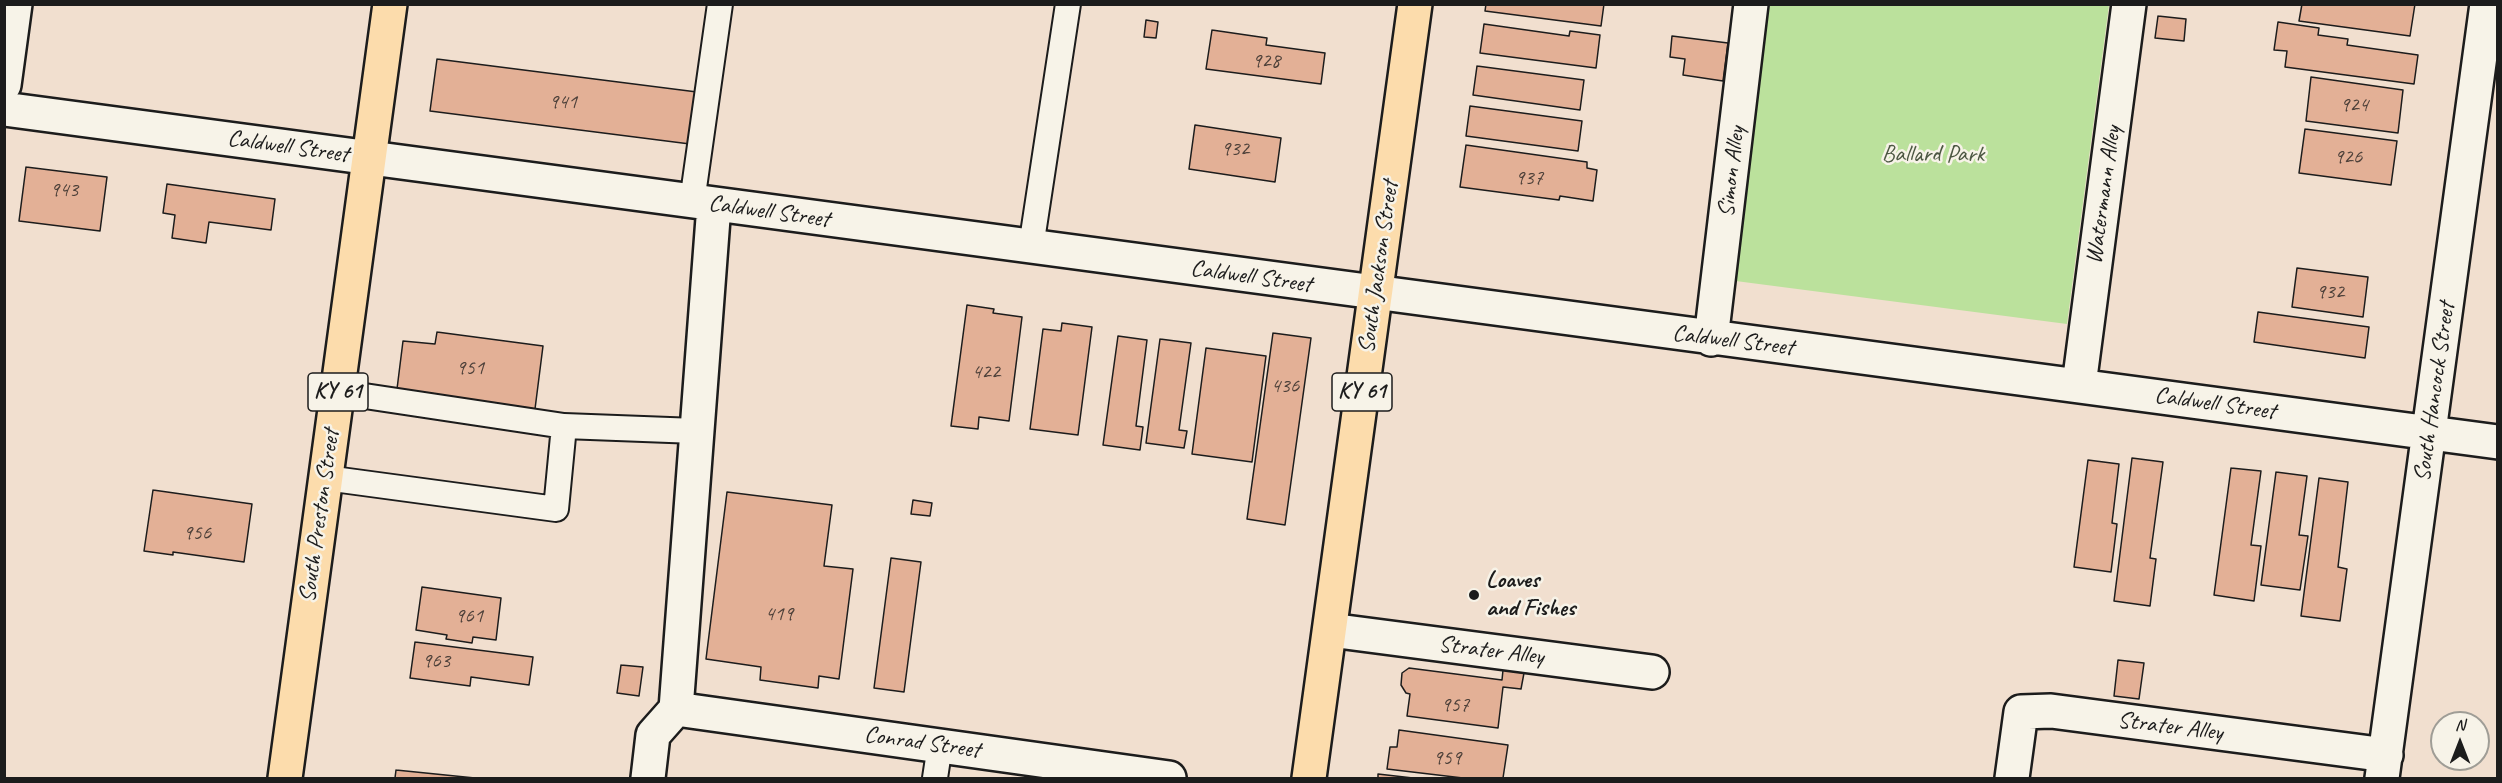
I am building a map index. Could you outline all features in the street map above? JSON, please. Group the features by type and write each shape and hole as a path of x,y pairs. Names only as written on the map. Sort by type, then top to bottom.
{"main road":[{"name":"South Preston Street","path":"285,778 390,4"},
{"name":"South Jackson Street","path":"1309,778 1414,4"}],"street":[{"path":"4,85 15,4"},
{"name":"Simon Alley","path":"1711,339 1751,4"},
{"name":"Watermann Alley","path":"2079,385 2130,4"},
{"name":"South Hancock Street","path":"2384,767 2487,4"},
{"name":"Caldwell Street","path":"4,109 1711,339 2079,385 2498,442"},
{"path":"648,778 653,735 676,709 696,431 703,203"},
{"name":"Strater Alley","path":"1330,630 1652,672"},
{"name":"Conrad Street","path":"676,709 1169,778"},
{"name":"Strater Alley","path":"2012,778 2021,712 2051,711 2384,767"}],"lane":[{"path":"703,203 720,4"},
{"path":"1032,247 1068,4"},
{"path":"338,392 564,426 696,431"},
{"path":"326,478 556,508 564,426"},
{"path":"935,778 940,745"}],"green space":[{"name":"Ballard Park","path":"1764,5 2109,5 2067,324 1728,280"}],"building":[{"path":"1486,4 1604,4 1601,26 1485,11"},
{"path":"2302,4 2415,4 2410,36 2299,21"},
{"path":"2158,16 2186,19 2184,41 2155,38"},
{"path":"1146,20 1158,22 1156,38 1144,37"},
{"path":"2278,22 2319,28 2318,35 2348,39 2347,45 2418,55 2414,84 2285,67 2287,51 2274,50"},
{"path":"1484,24 1569,36 1570,31 1600,35 1596,68 1480,53"},
{"path":"1212,30 1267,38 1266,45 1325,53 1321,84 1206,69"},
{"path":"1672,36 1728,43 1723,81 1683,75 1685,59 1670,57"},
{"path":"437,59 697,92 690,144 430,111"},
{"path":"1477,66 1584,80 1580,110 1473,95"},
{"path":"2311,77 2403,90 2398,133 2306,121"},
{"path":"1470,106 1582,121 1578,151 1466,136"},
{"path":"1195,125 1281,138 1275,182 1189,169"},
{"path":"2305,129 2397,141 2391,185 2299,173"},
{"path":"1466,145 1587,162 1587,168 1597,170 1593,201 1560,196 1559,200 1460,187"},
{"path":"26,167 107,177 100,231 19,221"},
{"path":"167,184 275,199 271,230 209,222 206,243 172,238 175,215 163,213"},
{"path":"2297,268 2368,277 2363,317 2292,307"},
{"path":"967,305 994,309 993,313 1022,317 1009,421 979,417 978,429 951,426"},
{"path":"2258,312 2369,327 2365,358 2254,342"},
{"path":"1062,323 1092,327 1078,435 1030,429 1043,329 1061,331"},
{"path":"437,332 543,346 535,409 397,389 403,341 435,344"},
{"path":"1273,333 1311,338 1285,525 1247,519"},
{"path":"1118,336 1147,340 1136,426 1143,427 1140,450 1103,445"},
{"path":"1160,339 1191,343 1179,430 1187,431 1184,448 1146,443"},
{"path":"1206,348 1266,356 1252,462 1192,454"},
{"path":"2132,458 2163,462 2150,558 2156,559 2150,606 2114,601"},
{"path":"2088,460 2119,464 2112,523 2117,524 2111,572 2074,567"},
{"path":"2231,468 2261,471 2251,545 2261,546 2254,601 2214,595"},
{"path":"2276,472 2307,476 2299,535 2308,536 2300,590 2261,585"},
{"path":"2319,478 2348,482 2338,567 2347,569 2340,621 2301,616"},
{"path":"153,490 252,504 244,562 173,552 173,555 144,551"},
{"path":"727,492 832,505 824,566 853,569 839,679 819,676 818,688 760,680 761,667 706,659"},
{"path":"913,500 932,503 930,516 911,514"},
{"path":"891,558 921,562 904,692 874,688"},
{"path":"422,587 501,598 496,640 473,637 472,643 446,639 447,635 416,630"},
{"path":"415,642 533,657 529,685 471,677 470,686 410,678"},
{"path":"2118,660 2144,663 2139,699 2114,696"},
{"path":"621,665 643,667 639,696 617,693"},
{"path":"1409,668 1502,680 1503,670 1524,673 1521,689 1503,687 1498,728 1407,716 1410,694 1406,693 1401,685 1402,673"},
{"path":"1399,730 1508,745 1503,778 1463,778 1387,769 1390,747 1397,747"},
{"path":"396,770 475,778 395,778"},
{"path":"1378,774 1413,778 1378,778"}],"place":[{"name":"Loaves and Fishes","path":"1474,595"}]}
